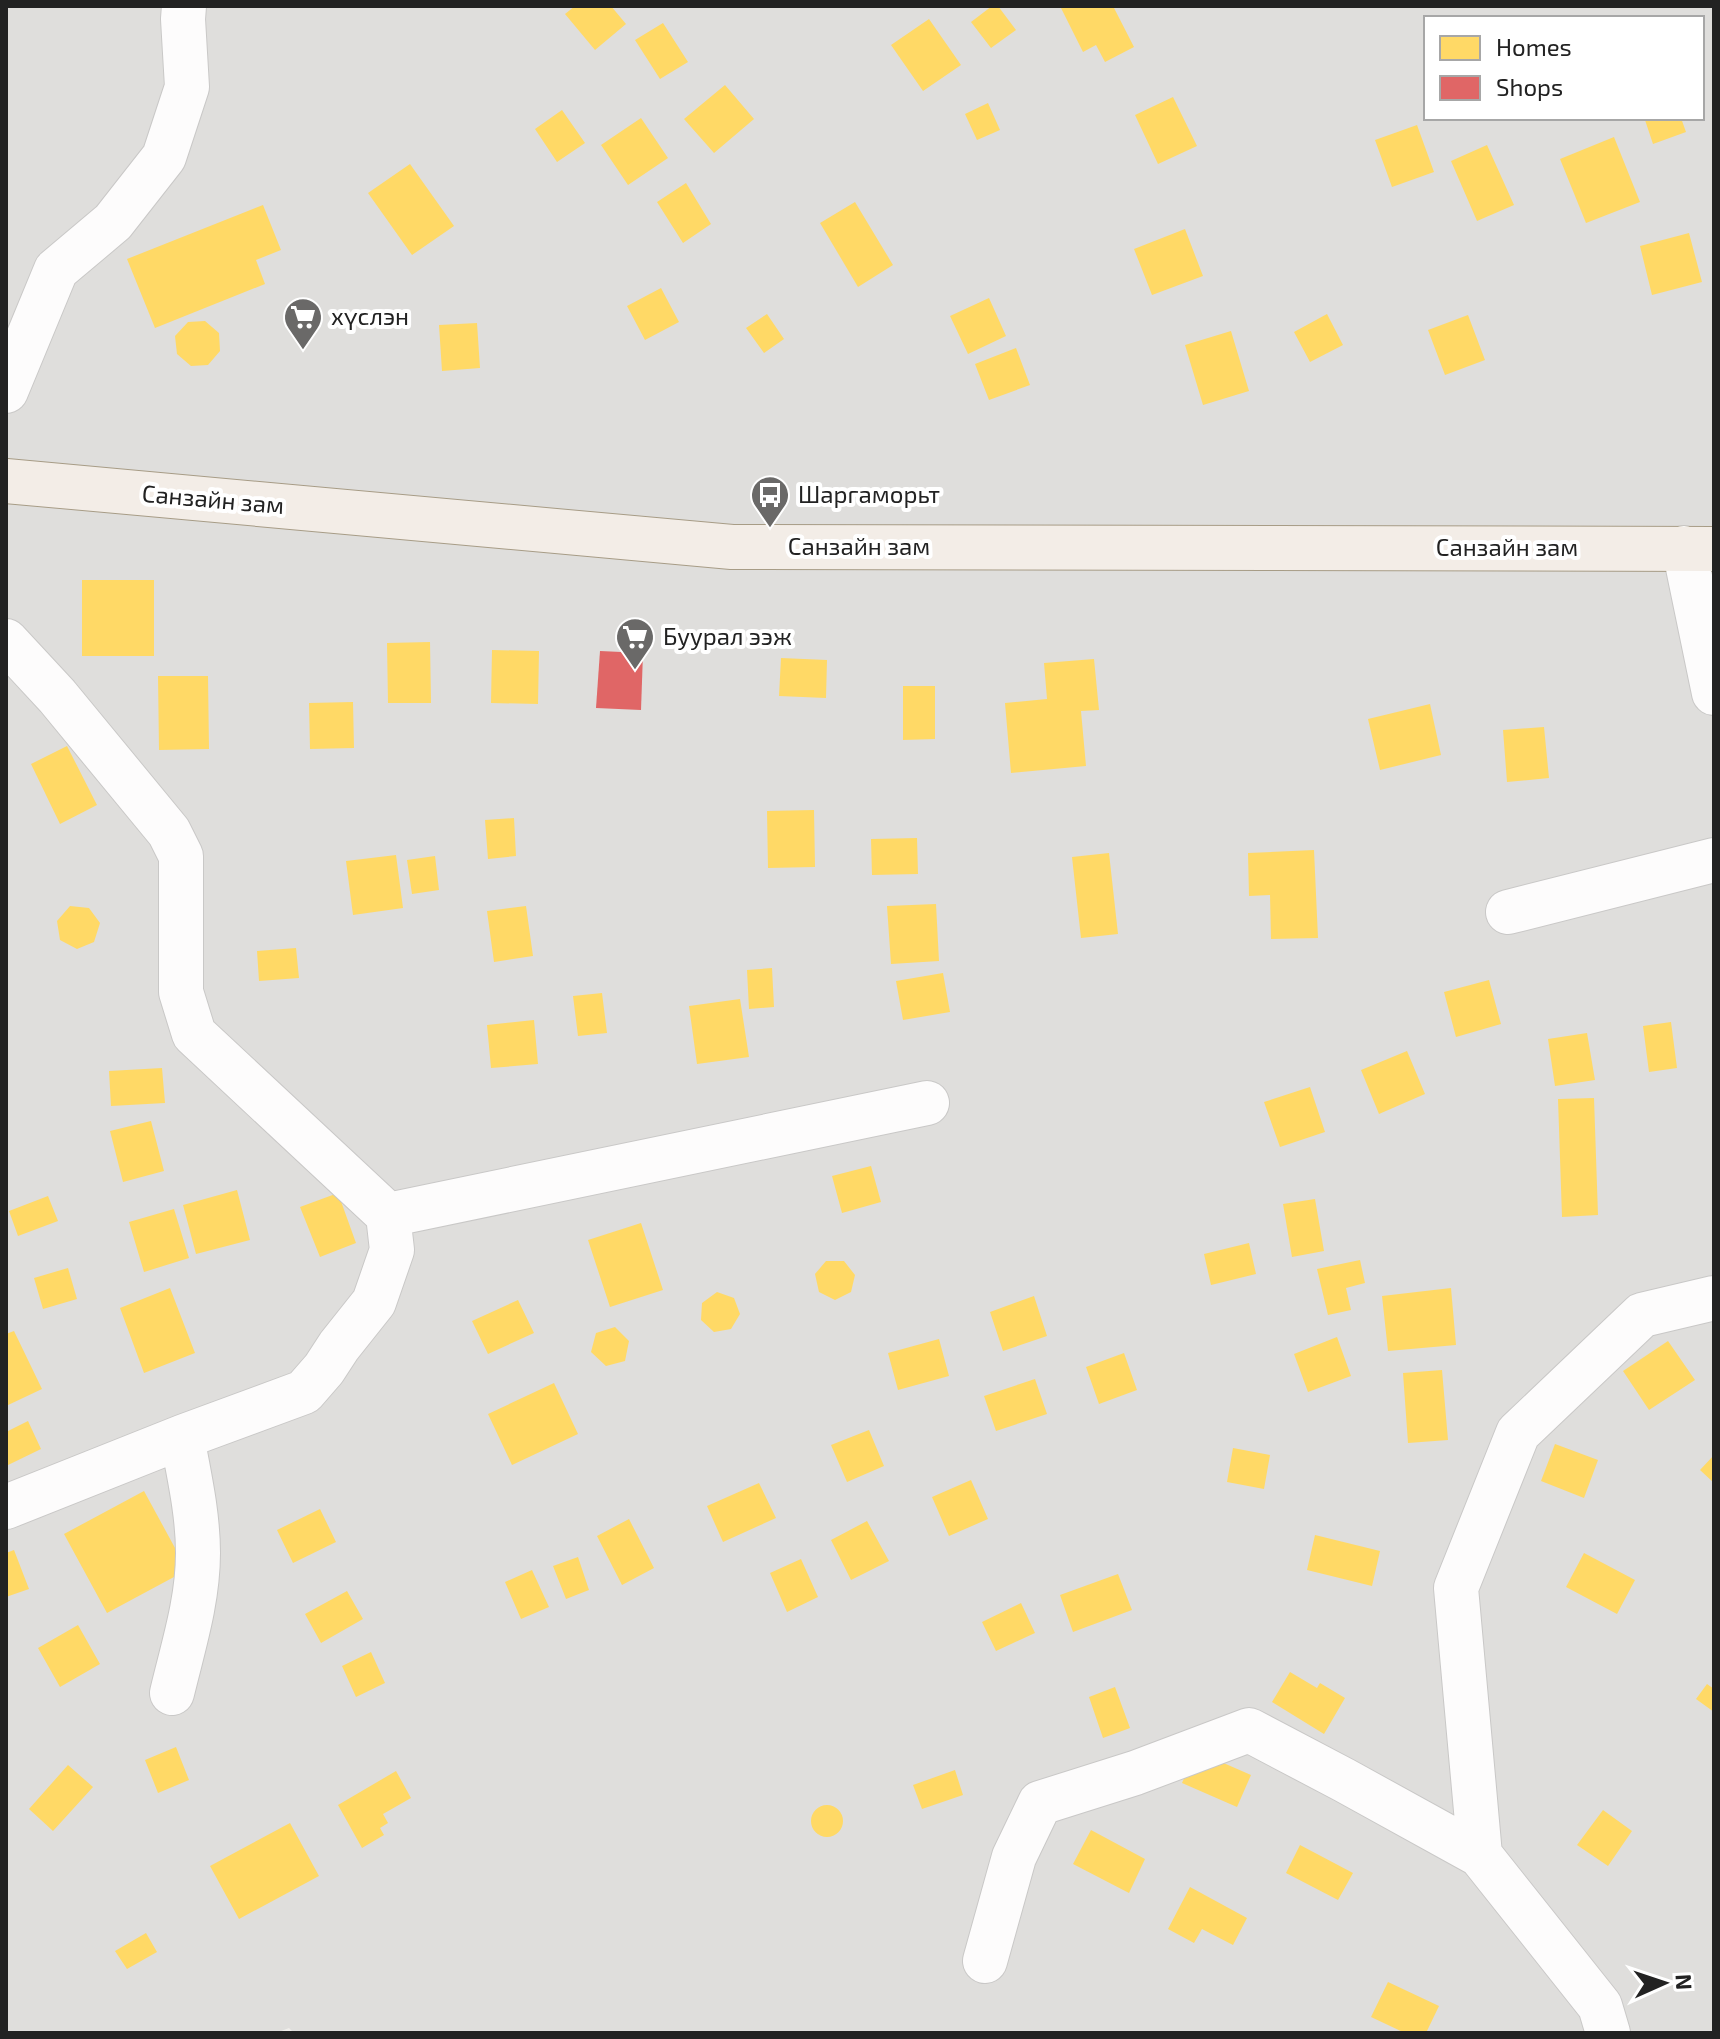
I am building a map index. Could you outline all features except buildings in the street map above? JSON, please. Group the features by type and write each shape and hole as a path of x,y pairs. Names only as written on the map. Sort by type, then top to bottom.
{"main road":[{"name":"Санзайн зам","path":"6,481 732,547 1699,549"}],"street":[{"path":"6,391 56,270 113,222 164,157 187,87 181,10"},
{"path":"1699,549 1714,693"},
{"path":"6,641 57,696 159,819 181,856 181,992 194,1034 388,1215 392,1250 374,1302 304,1392 6,1507"},
{"path":"1508,912 1714,860"},
{"path":"388,1215 927,1103"},
{"path":"1480,1855 1456,1588 1518,1433 1642,1315 1714,1298"},
{"path":"172,1693 194,1604 198,1554 194,1507 182,1437"},
{"path":"985,1961 1014,1857 1040,1803 1135,1773 1249,1730 1480,1855 1613,2024"}],"shaded area":[{"path":"6,6 1714,6 1714,2033 294,2033 289,2028 276,2033 6,2033"}],"place":[{"name":"хүслэн","path":"303,351"},
{"name":"Шаргаморьт","path":"770,529"},
{"name":"Буурал ээж","path":"635,671"}]}
